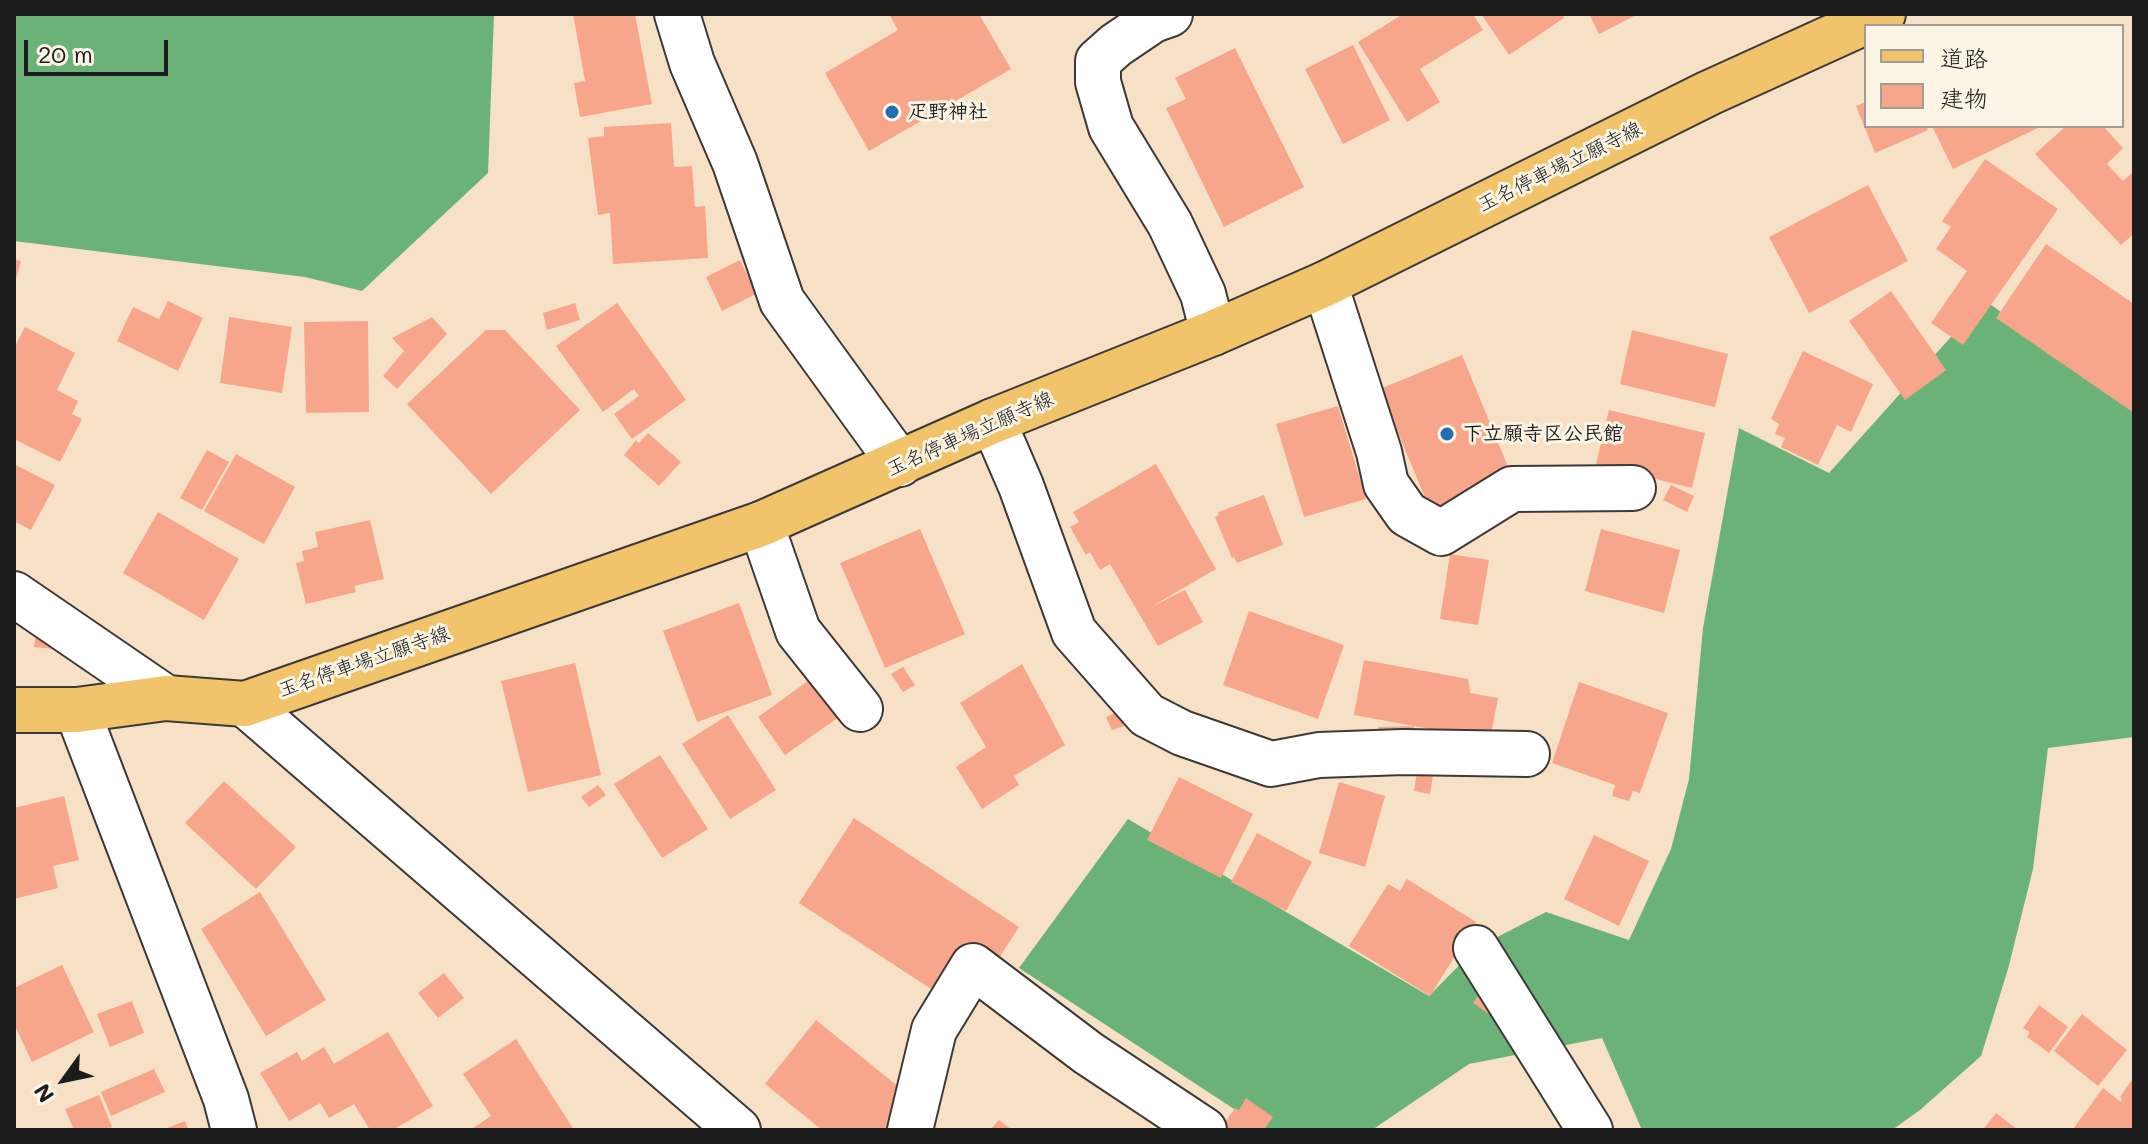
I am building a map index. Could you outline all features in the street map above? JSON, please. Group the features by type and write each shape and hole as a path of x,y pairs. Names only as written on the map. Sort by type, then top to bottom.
{"main road":[{"name":"玉名停車場立願寺線","path":"14,710 77,710 166,698 245,704 761,524 993,421 1213,333 1325,284 1709,93 1883,14"}],"street":[{"path":"677,14 692,63 735,163 782,301 900,464"},
{"path":"1170,14 1140,28 1098,61 1098,82 1111,127 1170,224 1203,294 1213,333"},
{"path":"1325,284 1379,452 1386,484 1407,514 1441,533 1512,489 1633,488"},
{"path":"993,421 1021,486 1074,632 1147,715 1182,733 1271,764 1319,755 1403,752 1527,754"},
{"path":"761,524 798,631 860,709"},
{"path":"14,594 166,698"},
{"path":"245,704 738,1130"},
{"path":"77,710 220,1084 234,1130"},
{"path":"1476,948 1590,1130"},
{"path":"910,1130 934,1030 973,966 1088,1053 1204,1130"}],"green space":[{"path":"14,14 494,14 488,173 362,291 305,277 14,241"},
{"path":"1984,300 2122,397 2134,382 2134,737 2048,748 2033,869 2008,969 1981,1056 1920,1110 1892,1130 1642,1130 1602,1038 1469,1064 1372,1130 1266,1130 1019,968 1128,819 1429,996 1476,948 1546,912 1629,940 1671,849 1689,779 1703,628 1739,428 1829,473"}],"building":[{"path":"573,14 635,14 652,104 580,117 574,83 585,81"},
{"name":"疋野神社","path":"889,14 979,14 1011,69 869,151 825,73 898,30"},
{"path":"1403,14 1473,14 1483,30 1420,69 1440,102 1407,122 1358,42"},
{"path":"1481,14 1562,14 1564,18 1509,55"},
{"path":"1589,14 1638,14 1599,34"},
{"path":"1353,45 1390,120 1343,144 1305,69"},
{"path":"1235,48 1304,187 1224,227 1166,108 1186,99 1175,78"},
{"path":"1864,103 1864,126 1856,106"},
{"path":"671,123 674,167 692,166 695,207 705,206 708,258 613,264 610,213 598,215 588,138 604,136 604,127"},
{"path":"1865,128 1928,130 1875,153"},
{"path":"1933,128 2038,128 1953,169"},
{"path":"2064,128 2105,128 2123,148 2107,164 2123,181 2134,171 2134,234 2121,245 2035,154"},
{"path":"1985,159 2058,209 1963,345 1931,323 1967,271 1936,249 1951,227 1942,221"},
{"path":"1868,185 1908,261 1809,313 1769,237"},
{"path":"2046,244 2134,304 2134,413 1996,318"},
{"path":"14,259 21,261 15,282 14,282"},
{"path":"740,260 756,294 722,311 706,277"},
{"path":"1891,291 1946,370 1905,400 1849,321"},
{"path":"168,301 203,318 178,371 117,341 133,307 159,319"},
{"path":"575,303 580,320 547,330 543,313"},
{"path":"617,303 686,400 632,439 614,414 639,396 634,389 603,412 556,346"},
{"path":"229,317 292,327 282,393 220,383"},
{"path":"432,317 447,334 397,389 383,376 404,351 392,338"},
{"path":"368,321 369,412 306,413 304,322"},
{"path":"25,327 75,353 57,390 78,401 72,414 82,419 60,462 14,439 14,348"},
{"path":"486,330 505,330 580,410 491,494 407,404"},
{"path":"1632,330 1728,354 1715,407 1620,384"},
{"path":"1803,351 1873,384 1851,432 1837,425 1818,465 1781,447 1785,438 1775,434 1779,424 1771,419"},
{"name":"下立願寺区公民館","path":"1462,355 1513,479 1431,512 1380,389"},
{"path":"1338,406 1366,499 1304,517 1276,424"},
{"path":"1609,410 1705,433 1692,488 1596,464"},
{"path":"648,433 681,462 659,486 624,455 636,440 639,443"},
{"path":"207,450 229,462 202,510 180,498"},
{"path":"236,454 295,487 264,544 204,511"},
{"path":"14,464 55,485 31,530 14,521"},
{"path":"1156,464 1216,569 1151,607 1185,590 1203,622 1158,646 1110,564 1100,570 1090,552 1086,555 1070,527 1079,522 1073,512"},
{"path":"1671,485 1694,496 1687,512 1663,500"},
{"path":"1264,495 1283,545 1237,563 1215,517 1219,515 1218,512"},
{"path":"158,512 239,559 204,620 123,573"},
{"path":"370,520 384,579 354,586 356,592 306,604 296,563 304,561 302,551 318,547 315,532"},
{"path":"920,529 965,634 885,668 840,563"},
{"path":"1601,529 1680,550 1664,613 1585,591"},
{"path":"1450,554 1489,560 1478,625 1440,619"},
{"path":"739,603 772,695 697,722 663,631"},
{"path":"1249,611 1344,645 1318,719 1223,685"},
{"path":"37,629 66,650 34,647"},
{"path":"1364,660 1468,679 1470,693 1498,698 1490,740 1354,715"},
{"path":"575,663 601,775 528,792 501,681"},
{"path":"1022,664 1065,745 1014,776 1019,785 982,809 956,767 986,747 960,703"},
{"path":"903,667 915,685 903,692 891,674"},
{"path":"819,673 846,712 785,755 758,717"},
{"path":"1579,682 1668,713 1640,793 1633,791 1629,801 1612,796 1615,785 1552,763"},
{"path":"1117,712 1124,726 1112,730 1106,717"},
{"path":"728,715 776,790 730,819 682,744"},
{"path":"1414,726 1414,740 1378,740 1378,727"},
{"path":"660,755 708,829 662,858 614,784"},
{"path":"1417,772 1433,775 1430,794 1414,791"},
{"path":"1179,777 1253,814 1221,878 1147,840"},
{"path":"224,781 296,847 256,889 185,823"},
{"path":"1339,782 1385,796 1365,867 1319,853"},
{"path":"598,785 606,795 589,807 581,797"},
{"path":"64,796 79,860 53,866 58,888 14,899 14,808"},
{"path":"854,818 1019,927 965,1011 799,903"},
{"path":"1257,833 1312,862 1286,911 1231,882"},
{"path":"1594,835 1649,861 1619,926 1564,899"},
{"path":"1407,879 1476,922 1430,996 1349,946 1388,884 1400,891"},
{"path":"260,892 326,1000 266,1036 201,929"},
{"path":"62,965 94,1032 32,1062 14,1024 14,988"},
{"path":"444,973 464,998 438,1018 418,993"},
{"path":"1483,989 1503,1002 1493,1017 1473,1003"},
{"path":"132,1001 144,1033 110,1047 97,1014"},
{"path":"2039,1005 2068,1027 2049,1053 2027,1037 2030,1032 2023,1028"},
{"path":"2082,1014 2127,1050 2098,1086 2054,1051"},
{"path":"816,1020 931,1113 917,1130 822,1130 765,1084"},
{"path":"388,1032 433,1106 393,1130 370,1130 354,1104 329,1118 320,1103 289,1121 260,1073 297,1052 302,1061 324,1047 334,1064"},
{"path":"516,1039 574,1130 470,1130 491,1116 463,1074"},
{"path":"154,1069 165,1092 111,1116 101,1092"},
{"path":"2134,1077 2134,1130 2073,1129 2103,1088 2121,1102 2120,1097"},
{"path":"99,1095 112,1127 105,1130 74,1130 65,1109"},
{"path":"1246,1098 1273,1117 1264,1130 1220,1130 1235,1108 1239,1110"},
{"path":"1996,1113 2018,1130 1983,1130"},
{"path":"999,1120 1012,1130 990,1130"},
{"path":"185,1121 189,1130 162,1130"}],"place":[{"name":"疋野神社","path":"892,112"},
{"name":"下立願寺区公民館","path":"1447,434"}]}
